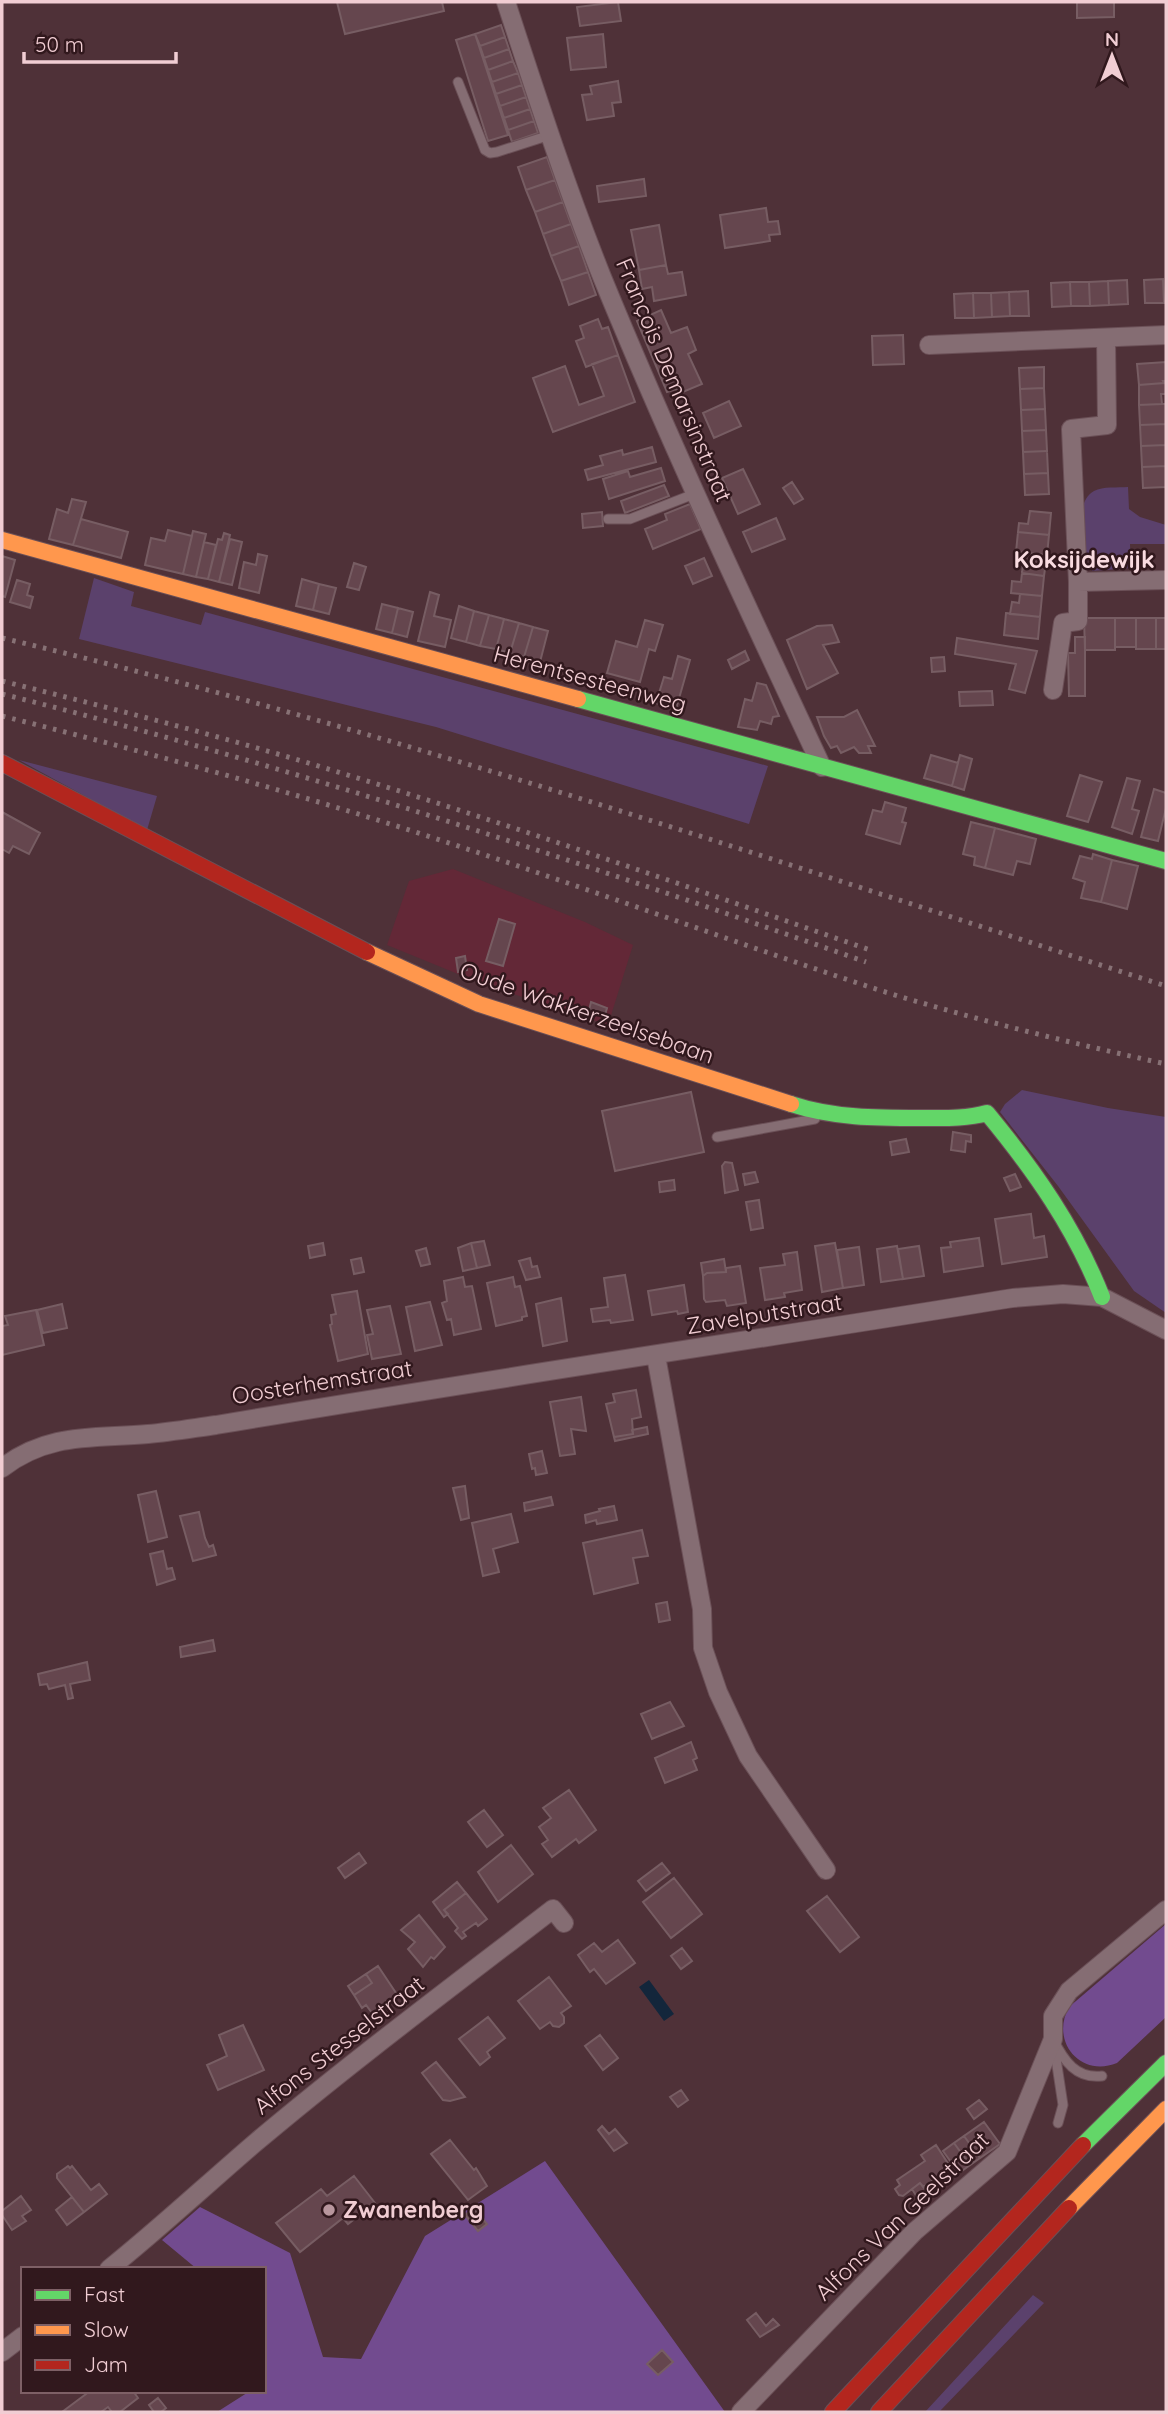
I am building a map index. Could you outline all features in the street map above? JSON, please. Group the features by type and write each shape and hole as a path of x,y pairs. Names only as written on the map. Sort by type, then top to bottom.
{"main road":[{"name":"Herentsesteenweg","path":"2,540 1166,861"},
{"name":"Oude Wakkerzeelsebaan","path":"2,763 407,972 479,1004 815,1112 850,1118 971,1118 987,1113 1047,1193 1091,1266 1102,1297"},
{"path":"832,2412 1066,2162 1166,2063"},
{"path":"879,2412 1166,2109"}],"street":[{"name":"François Demarsinstraat","path":"506,2 550,135 602,276 694,494 822,767"},
{"path":"929,345 1166,335"},
{"path":"1054,690 1063,623 1078,621 1071,429 1107,425 1106,338"},
{"path":"1078,582 1166,580"},
{"name":"Zavelputstraat","path":"656,1356 1013,1298 1063,1294 1102,1297 1166,1329"},
{"path":"656,1356 702,1609 703,1647 718,1692 748,1756 826,1870"},
{"name":"Oosterhemstraat","path":"2,1468 34,1450 92,1435 148,1434 199,1428 481,1381 656,1356"},
{"name":"Alfons Stesselstraat","path":"112,2267 265,2135 553,1909 564,1923"},
{"name":"Alfons Van Geelstraat","path":"741,2412 914,2232 1007,2152 1053,2039 1053,2015 1069,1991 1166,1910"},
{"path":"2,2352 21,2338"}],"lane":[{"path":"458,82 485,150 497,152 550,135"},
{"path":"608,519 630,519 694,494"},
{"path":"717,1137 836,1116"},
{"path":"1053,2039 1062,2056 1078,2072 1090,2078 1102,2076"},
{"path":"1053,2039 1063,2105 1058,2123"}],"shaded area":[{"name":"Koksijdewijk","path":"1128,487 1129,509 1140,517 1166,525 1166,544 1130,544 1131,568 1092,571 1092,556 1082,555 1081,520 1084,502 1098,489"},
{"path":"94,578 134,592 131,606 201,625 205,612 768,766 749,824 436,727 79,639"},
{"path":"19,760 157,796 147,830"},
{"path":"453,869 585,922 633,945 608,1025 480,983 387,945 409,881"},
{"path":"1022,1090 1166,1117 1166,1313 1134,1291 1000,1112 1005,1104"},
{"path":"1166,1924 1166,2017 1117,2063 1104,2066 1081,2061 1066,2044 1063,2032 1069,2007"},
{"path":"545,2161 725,2412 217,2412 247,2393 266,2393 266,2267 195,2267 162,2240 200,2207 290,2253 323,2357 361,2359 425,2236"},
{"path":"1033,2295 1044,2303 939,2412 925,2412"}],"water":[{"path":"649,1980 674,2014 664,2021 639,1987"}],"building":[{"path":"337,2 442,2 444,11 345,34"},
{"path":"618,2 621,21 580,26 577,7"},
{"path":"1077,2 1114,2 1114,17 1077,18"},
{"path":"501,25 505,37 480,46 475,34"},
{"path":"475,34 508,135 488,141 456,40"},
{"path":"603,34 606,67 571,70 567,38"},
{"path":"505,37 509,49 484,58 480,46"},
{"path":"509,49 513,61 488,70 484,58"},
{"path":"513,61 518,73 492,82 488,70"},
{"path":"518,73 522,85 496,94 492,82"},
{"path":"618,81 621,102 612,103 614,116 587,120 582,95 592,94 590,86"},
{"path":"522,85 526,97 500,106 496,94"},
{"path":"526,97 530,109 504,118 500,106"},
{"path":"530,109 534,121 508,130 504,118"},
{"path":"534,121 538,133 512,142 508,130"},
{"path":"547,157 555,180 526,190 518,167"},
{"path":"644,179 646,196 599,202 597,186"},
{"path":"555,180 563,202 535,212 526,190"},
{"path":"563,202 571,224 543,234 535,212"},
{"path":"766,208 768,222 778,221 780,234 769,235 770,241 725,248 720,215"},
{"path":"571,224 579,246 551,256 543,234"},
{"path":"659,225 666,265 639,270 631,230"},
{"path":"579,246 588,272 561,281 551,256"},
{"path":"666,265 668,274 682,272 686,295 654,301 652,287 642,289 639,270"},
{"path":"588,272 596,295 569,305 561,281"},
{"path":"1163,279 1164,303 1145,303 1144,280"},
{"path":"1127,280 1128,304 1109,305 1108,281"},
{"path":"1108,281 1109,305 1090,306 1089,282"},
{"path":"1070,282 1071,306 1052,307 1051,283"},
{"path":"1070,282 1089,282 1090,306 1071,306"},
{"path":"1028,291 1029,316 1010,316 1009,292"},
{"path":"1009,292 1010,316 992,317 991,293"},
{"path":"973,293 991,293 992,317 974,318"},
{"path":"973,293 974,318 955,318 954,294"},
{"path":"661,310 671,333 687,327 696,350 688,354 702,384 678,394 676,389 667,392 637,321"},
{"path":"598,319 602,329 608,327 618,355 586,367 576,341 584,338 580,326"},
{"path":"903,335 904,364 873,365 872,336"},
{"path":"618,355 635,402 553,432 533,378 565,366 579,405 604,396 592,364"},
{"path":"1166,362 1164,383 1139,385 1137,364"},
{"path":"1044,367 1044,388 1020,389 1019,368"},
{"path":"1166,383 1166,394 1161,394 1162,404 1139,405 1139,385"},
{"path":"1044,388 1045,409 1021,410 1020,389"},
{"path":"729,401 741,426 714,438 703,413"},
{"path":"1166,404 1166,424 1140,425 1139,405"},
{"path":"1045,409 1046,430 1022,431 1021,410"},
{"path":"1166,424 1166,445 1141,446 1140,425"},
{"path":"1046,430 1047,451 1023,452 1022,431"},
{"path":"1166,445 1166,466 1142,467 1141,446"},
{"path":"652,447 656,462 588,480 585,470 603,465 600,456 622,450 623,455"},
{"path":"1047,451 1048,473 1024,474 1023,452"},
{"path":"1166,466 1166,487 1143,488 1142,467"},
{"path":"661,468 665,481 609,499 603,479 628,471 630,477"},
{"path":"743,469 760,504 738,514 722,478"},
{"path":"1048,473 1049,494 1025,495 1024,474"},
{"path":"792,482 803,499 794,504 783,488"},
{"path":"664,485 669,496 625,513 621,501"},
{"path":"72,499 86,502 73,545 49,539 57,509 68,513"},
{"path":"690,504 701,529 653,549 645,529 667,520 665,514"},
{"path":"1030,511 1051,513 1049,535 1018,532 1019,523 1028,524"},
{"path":"602,512 603,526 583,528 582,514"},
{"path":"776,518 785,539 752,552 743,532"},
{"path":"81,519 128,532 121,558 73,545"},
{"path":"168,530 192,536 183,574 145,565 151,538 165,541"},
{"path":"193,531 206,534 196,577 183,574"},
{"path":"1018,532 1049,535 1047,555 1016,552"},
{"path":"224,533 230,535 219,582 208,579 218,539 222,540"},
{"path":"230,539 242,542 232,585 219,582"},
{"path":"204,542 216,545 208,579 196,577"},
{"path":"1016,552 1047,555 1044,576 1022,573 1023,564 1014,564"},
{"path":"258,554 267,556 259,593 239,588 244,562 256,565"},
{"path":"2,556 15,560 5,597 2,596"},
{"path":"704,558 712,576 693,584 685,566"},
{"path":"354,563 366,567 359,590 347,587"},
{"path":"1022,573 1044,576 1042,596 1011,593 1012,581 1021,582"},
{"path":"302,579 319,584 313,610 296,606"},
{"path":"17,580 30,584 27,595 33,597 30,608 10,602"},
{"path":"319,584 336,588 329,614 313,610"},
{"path":"430,592 439,595 434,616 451,620 445,647 418,641"},
{"path":"1020,594 1042,596 1040,617 1010,614 1012,602 1019,603"},
{"path":"382,604 398,608 392,633 376,629"},
{"path":"459,606 474,611 466,642 451,638"},
{"path":"398,608 413,612 407,637 392,633"},
{"path":"474,611 489,615 480,646 466,642"},
{"path":"1006,613 1040,617 1038,639 1004,635"},
{"path":"489,615 504,619 496,649 480,646"},
{"path":"1084,618 1115,618 1115,650 1085,650"},
{"path":"1115,618 1136,618 1136,647 1115,647"},
{"path":"1136,618 1156,618 1156,649 1136,649"},
{"path":"1156,618 1166,618 1166,649 1156,649"},
{"path":"504,619 519,623 510,653 496,649"},
{"path":"645,620 663,625 655,651 649,649 640,682 607,673 616,641 637,647"},
{"path":"519,623 533,627 524,657 510,653"},
{"path":"832,625 839,642 823,645 838,673 807,689 787,640 817,626"},
{"path":"533,627 548,631 540,662 524,657"},
{"path":"1075,637 1085,637 1085,696 1069,696 1068,653 1075,653"},
{"path":"957,638 1037,651 1025,693 1009,689 1016,664 955,654"},
{"path":"745,651 749,660 732,669 728,660"},
{"path":"678,656 690,660 676,709 656,703 664,677 672,679"},
{"path":"944,657 945,671 932,672 931,658"},
{"path":"757,683 766,685 779,716 773,717 771,724 760,721 757,730 738,727 745,699 752,701"},
{"path":"992,691 993,705 960,706 959,692"},
{"path":"857,710 875,746 868,746 871,753 859,753 854,747 841,753 837,746 831,748 817,717 844,717"},
{"path":"931,755 958,763 952,786 924,778"},
{"path":"960,755 972,759 964,790 952,786"},
{"path":"1080,775 1102,782 1088,822 1067,816"},
{"path":"1127,778 1140,781 1132,809 1139,811 1132,834 1112,827"},
{"path":"1154,789 1166,793 1166,808 1158,841 1141,837"},
{"path":"885,802 906,808 902,822 906,823 900,844 866,834 873,810 882,812"},
{"path":"2,812 40,833 29,854 13,846 9,853 2,849"},
{"path":"971,822 995,828 985,868 974,865 975,857 963,854"},
{"path":"995,828 1036,839 1030,864 1017,861 1013,875 985,868"},
{"path":"1093,854 1112,860 1101,902 1081,898 1085,882 1073,878 1080,856 1092,859"},
{"path":"1112,860 1138,866 1127,909 1101,902"},
{"path":"499,919 515,924 503,966 486,961"},
{"path":"465,956 467,970 458,972 456,958"},
{"path":"591,1002 607,1008 605,1015 589,1010"},
{"path":"691,1092 704,1152 615,1171 602,1111"},
{"path":"953,1132 971,1135 971,1142 966,1141 965,1152 951,1150"},
{"path":"906,1139 909,1152 892,1155 890,1142"},
{"path":"725,1162 732,1163 738,1190 725,1193 722,1166"},
{"path":"755,1172 758,1182 745,1185 743,1174"},
{"path":"1015,1174 1021,1187 1010,1191 1004,1178"},
{"path":"674,1180 675,1190 660,1192 659,1182"},
{"path":"759,1200 763,1228 751,1230 746,1202"},
{"path":"1031,1214 1034,1238 1044,1236 1047,1257 1002,1264 995,1219"},
{"path":"979,1238 983,1266 944,1272 941,1248 951,1247 950,1242"},
{"path":"484,1241 490,1265 477,1268 471,1243"},
{"path":"323,1243 325,1255 310,1258 308,1246"},
{"path":"471,1243 477,1268 463,1271 458,1248"},
{"path":"835,1243 843,1288 822,1292 815,1246"},
{"path":"897,1246 903,1279 881,1282 877,1249"},
{"path":"919,1246 924,1276 903,1279 898,1249"},
{"path":"859,1247 864,1285 843,1288 837,1250"},
{"path":"426,1248 430,1264 421,1266 416,1251"},
{"path":"797,1252 802,1290 784,1293 785,1297 765,1300 760,1268 785,1265 783,1254"},
{"path":"361,1258 364,1272 354,1274 351,1260"},
{"path":"530,1258 532,1267 537,1266 540,1277 526,1280 519,1261"},
{"path":"724,1259 726,1272 707,1273 703,1276 701,1263"},
{"path":"740,1266 746,1303 727,1306 725,1300 706,1302 703,1276 707,1273 726,1272 726,1268"},
{"path":"625,1275 633,1320 593,1322 591,1309 608,1307 604,1278"},
{"path":"463,1277 465,1287 472,1286 481,1329 454,1335 451,1319 447,1320 442,1303 447,1301 444,1281"},
{"path":"513,1277 515,1287 520,1286 527,1316 522,1317 522,1320 496,1326 487,1283"},
{"path":"684,1285 688,1312 652,1315 648,1291"},
{"path":"357,1291 368,1354 338,1361 330,1325 331,1315 336,1314 332,1295"},
{"path":"561,1298 567,1341 543,1346 536,1304"},
{"path":"430,1302 442,1345 415,1351 406,1307"},
{"path":"62,1304 67,1328 43,1333 37,1310"},
{"path":"390,1306 401,1354 372,1359 367,1335 373,1334 367,1310"},
{"path":"36,1310 44,1345 2,1355 2,1326 8,1325 5,1316"},
{"path":"636,1390 641,1417 632,1419 633,1434 614,1437 606,1404 615,1402 613,1394"},
{"path":"581,1397 586,1431 571,1429 575,1454 560,1456 550,1402"},
{"path":"647,1427 648,1434 615,1441 614,1437 633,1434 632,1430"},
{"path":"542,1451 547,1473 536,1475 529,1454"},
{"path":"465,1486 469,1518 461,1520 453,1488"},
{"path":"156,1491 167,1537 148,1542 138,1495"},
{"path":"551,1497 553,1505 525,1511 524,1503"},
{"path":"614,1506 617,1520 586,1523 585,1515"},
{"path":"199,1512 205,1538 209,1547 213,1545 216,1555 193,1561 180,1516"},
{"path":"511,1514 518,1542 493,1549 499,1572 483,1576 472,1523"},
{"path":"642,1530 648,1556 633,1558 638,1583 594,1594 583,1543"},
{"path":"163,1551 167,1569 172,1568 175,1579 157,1585 150,1554"},
{"path":"667,1602 670,1620 659,1622 656,1604"},
{"path":"213,1640 215,1651 181,1657 180,1647"},
{"path":"87,1662 90,1680 70,1684 73,1698 68,1699 65,1685 49,1689 47,1684 40,1685 38,1674"},
{"path":"670,1702 684,1726 652,1739 641,1714"},
{"path":"691,1742 697,1758 693,1760 697,1770 665,1783 655,1758"},
{"path":"569,1790 596,1830 579,1843 576,1839 552,1857 542,1844 548,1840 539,1827 551,1818 543,1808"},
{"path":"484,1810 503,1835 487,1847 468,1822"},
{"path":"511,1845 533,1874 498,1902 478,1872"},
{"path":"359,1853 366,1863 345,1878 338,1868"},
{"path":"662,1863 670,1873 646,1891 638,1881"},
{"path":"674,1878 702,1914 671,1938 643,1902"},
{"path":"457,1882 466,1893 444,1910 448,1914 444,1917 433,1902"},
{"path":"466,1893 487,1919 463,1932 466,1936 462,1939 455,1931 458,1928 444,1910"},
{"path":"827,1896 859,1937 840,1952 807,1911"},
{"path":"419,1915 445,1947 423,1967 408,1949 415,1942 401,1930"},
{"path":"618,1940 635,1963 606,1984 594,1969 590,1972 578,1955 594,1943 602,1952"},
{"path":"682,1948 692,1961 681,1969 671,1956"},
{"path":"378,1966 398,1996 372,2013 366,2005 362,2008 354,1995 372,1983 366,1974"},
{"path":"366,1974 372,1983 354,1995 348,1986"},
{"path":"549,1977 571,2006 561,2013 564,2023 559,2027 550,2022 540,2029 518,2001"},
{"path":"488,2017 505,2038 487,2052 490,2057 480,2065 459,2039"},
{"path":"243,2025 264,2070 218,2090 207,2065 227,2056 219,2035"},
{"path":"600,2035 618,2058 603,2070 585,2046"},
{"path":"436,2062 465,2097 443,2100 422,2073"},
{"path":"681,2090 688,2100 678,2107 670,2097"},
{"path":"979,2100 987,2109 974,2119 967,2109"},
{"path":"984,2122 1000,2144 980,2158 964,2136"},
{"path":"602,2126 609,2134 615,2129 627,2143 614,2151 598,2130"},
{"path":"964,2136 980,2158 970,2165 954,2143"},
{"path":"450,2140 474,2170 476,2168 487,2186 468,2200 431,2154"},
{"path":"954,2143 970,2165 959,2173 943,2151"},
{"path":"936,2145 951,2168 923,2187 920,2183 903,2196 899,2195 895,2189 900,2185 897,2180 925,2161 921,2155"},
{"path":"72,2166 91,2190 99,2184 107,2194 84,2212 57,2178 57,2174"},
{"name":"Zwanenberg","path":"354,2176 375,2203 348,2224 343,2218 300,2252 276,2223 321,2189 327,2196"},
{"path":"920,2183 931,2196 920,2202 912,2189"},
{"path":"21,2196 31,2210 22,2216 26,2221 12,2230 2,2211"},
{"path":"72,2197 84,2212 67,2225 56,2210"},
{"path":"474,2208 487,2224 478,2231 465,2215"},
{"path":"756,2313 766,2326 773,2319 779,2325 760,2337 747,2320"},
{"path":"662,2350 673,2362 658,2375 647,2364"},
{"path":"134,2393 138,2398 120,2412 112,2412 108,2407 101,2412 62,2412 86,2394"},
{"path":"158,2398 166,2408 161,2412 154,2412 149,2405"}],"railway":[{"path":"2,638 296,714 442,757 732,846 1166,986"},
{"path":"2,681 217,737 361,779 580,850 870,950"},
{"path":"2,694 221,753 437,818 866,962"},
{"path":"2,716 223,774 388,823 917,1002 1166,1064"}],"traffic: fast":[{"path":"578,699 1166,861"},
{"path":"791,1104 839,1115 872,1117 954,1118 987,1113 1052,1200 1079,1247 1102,1297"},
{"path":"1083,2145 1166,2063"}],"traffic: slow":[{"path":"2,540 578,699"},
{"path":"367,952 479,1004 791,1104"},
{"path":"1069,2208 1166,2109"}],"traffic: jam":[{"path":"2,763 367,952"},
{"path":"833,2412 1083,2145"},
{"path":"879,2412 1069,2208"}],"place":[{"name":"Zwanenberg","path":"329,2210"}],"district":[{"name":"Koksijdewijk","path":"1084,560"}]}
